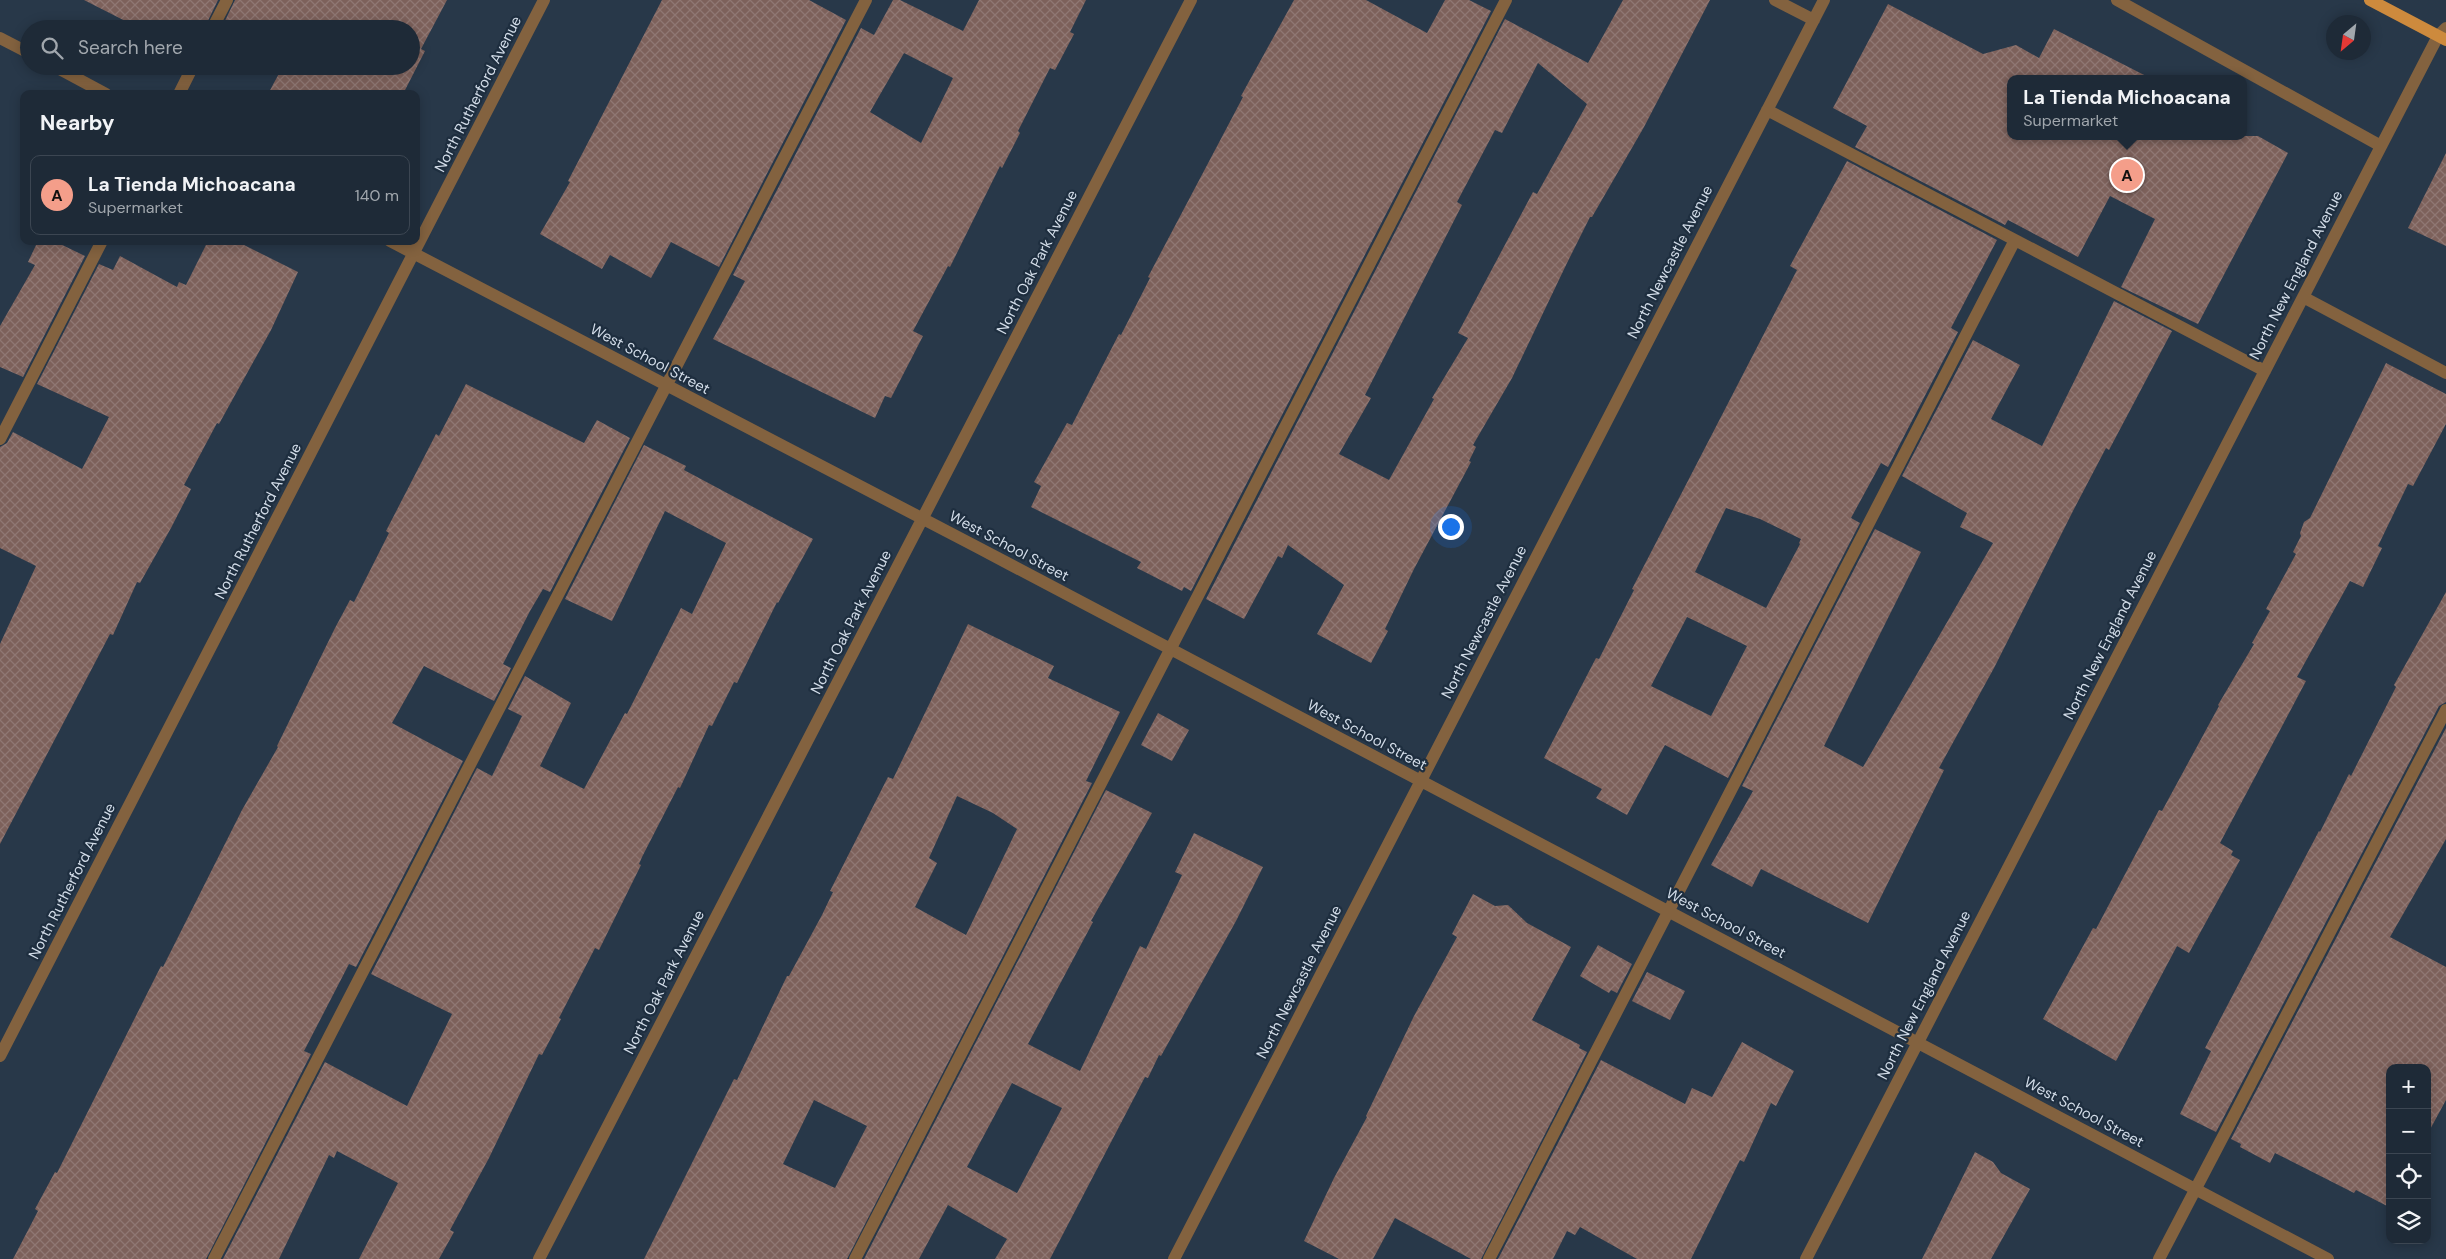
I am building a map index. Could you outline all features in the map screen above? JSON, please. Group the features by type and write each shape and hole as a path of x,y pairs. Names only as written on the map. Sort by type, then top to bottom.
{"main road":[{"path":"2370,0 2443,35"}],"street":[{"path":"217,20 227,0"},
{"name":"North Rutherford Avenue","path":"420,242 544,0"},
{"path":"214,1259 866,0"},
{"name":"North Oak Park Avenue","path":"539,1259 1191,0"},
{"path":"855,1259 1506,0"},
{"path":"1775,0 1814,20"},
{"name":"North Newcastle Avenue","path":"1174,1259 1824,0"},
{"path":"2117,0 2381,146"},
{"name":"North New England Avenue","path":"1806,1259 2381,146 2443,35"},
{"path":"0,38 20,48"},
{"path":"71,75 99,90"},
{"path":"180,90 188,75"},
{"path":"1767,110 2265,371"},
{"path":"1489,1259 2015,240"},
{"path":"0,439 100,245"},
{"name":"West School Street","path":"397,245 2328,1259"},
{"name":"North Rutherford Avenue","path":"0,1056 419,245"},
{"path":"2302,298 2446,373"},
{"path":"2159,1259 2446,710"}],"building":[{"path":"84,0 218,0 208,20 123,20"},
{"path":"235,0 447,0 421,49 425,51 420,61 420,20 225,20"},
{"path":"662,0 809,0 846,20 719,267 671,242 651,278 610,255 602,269 540,234 570,182 568,181"},
{"path":"893,0 900,0 963,31 979,0 1086,0 1070,32 1074,34 1055,70 1050,68 1018,131 1020,133 1002,168 1000,166 950,267 948,266 913,331 923,336 891,398 885,396 875,418 713,339 745,281 733,275 861,28 874,35","holes":["904,53 953,78 921,143 870,112"]},
{"path":"1294,0 1366,0 1427,33 1445,0 1469,0 1491,11 1191,591 1184,587 1182,591 1137,568 1141,562 1031,507 1041,486 1034,482 1067,423 1072,425 1119,334 1121,335 1150,278 1148,277 1243,97 1241,96"},
{"path":"1623,0 1710,0 1644,127 1592,217 1590,217 1512,378 1473,445 1476,447 1469,461 1471,462 1414,569 1385,629 1388,631 1371,663 1317,634 1344,585 1288,545 1282,558 1278,556 1244,619 1206,599 1505,19 1588,63","holes":["1538,63 1587,104 1537,194 1533,192 1458,333 1468,338 1432,398 1434,399 1389,480 1339,454 1371,398 1365,395 1462,205 1457,202 1495,130 1502,133"]},
{"path":"1888,4 1983,54 2016,45 2039,58 2054,29 2144,75 2007,75 2007,140 2247,140 2247,136 2258,136 2288,153 2198,324 2121,287 2155,219 2110,196 2078,257 2008,220 2005,225 1855,147 1867,126 1833,108"},
{"path":"278,75 413,75 405,90 270,90"},
{"path":"2446,153 2446,246 2408,228"},
{"path":"1847,161 1997,240 1951,328 1958,332 1888,467 1881,463 1851,518 1860,523 1728,778 1665,745 1627,815 1596,798 1602,789 1544,758 1596,658 1599,659 1634,590 1632,589 1797,270 1790,266","holes":["1726,508 1760,519 1801,539 1766,608 1695,572","1687,617 1747,646 1711,716 1651,686"]},
{"path":"36,245 62,245 85,256 23,377 0,367 0,326 35,265 28,262"},
{"path":"206,245 244,245 298,272 271,330 219,424 217,423 184,485 191,489 171,528 140,583 137,582 113,635 110,634 0,844 0,644 36,566 0,548 0,447 7,443 13,432 82,469 109,417 37,384 99,264 113,270 120,256 177,287 179,282 186,285"},
{"path":"2114,301 2172,331 2109,450 2106,448 1994,668 1939,768 1944,770 1868,923 1761,869 1752,887 1711,865 1753,791 1742,786 1875,529 1921,552 1824,746 1863,767 1993,543 1960,527 1967,513 1902,476 1973,340 2020,365 1991,419 2042,446"},
{"path":"2386,363 2446,394 2446,424 2413,486 2408,484 2378,546 2382,548 2363,587 2350,581 2297,677 2306,681 2220,843 2233,851 2231,855 2240,860 2189,953 2177,946 2116,1061 2043,1019 2093,928 2096,929 2159,810 2162,811 2218,705 2254,644 2252,643 2270,611 2266,609 2296,554 2293,552 2301,536 2300,533 2304,522 2310,518"},
{"path":"466,384 584,443 597,420 630,438 550,592 543,589 530,611 503,664 511,668 494,701 424,666 392,723 463,761 356,967 349,964 304,1051 311,1054 206,1259 13,1259 38,1211 35,1209 55,1172 57,1173 161,966 163,967 242,810 278,747 335,628 350,600 354,602 389,533 386,531 436,434 439,436"},
{"path":"644,445 686,466 684,470 813,539 777,602 737,683 734,682 712,726 709,725 680,788 678,787 642,857 639,864 641,865 599,950 595,948 542,1055 539,1054 489,1158 450,1230 454,1232 439,1259 359,1259 398,1183 337,1151 334,1158 329,1155 279,1259 223,1259 325,1062 407,1106 452,1014 371,974 477,768 492,776 522,716 508,709 525,676 571,703 540,766 584,789 625,713 627,714 681,608 692,614 726,543 665,511 612,621 565,599"},
{"path":"2446,592 2446,702 2439,706 2216,1132 2180,1114 2211,1051 2205,1048 2349,774 2351,776 2396,687 2394,685"},
{"path":"968,624 1054,666 1048,678 1120,712 1086,781 1092,783 847,1259 644,1259 734,1079 737,1080 787,976 789,976 822,915 833,892 830,891 888,777 893,779","holes":["957,796 993,813 1017,829 966,935 915,907 937,863 929,858","814,1100 867,1126 835,1188 783,1164"]},
{"path":"1158,713 1189,730 1172,761 1141,745"},
{"path":"2446,728 2446,839 2390,937 2446,967 2446,1100 2431,1128 2431,1064 2386,1064 2386,1205 2356,1190 2354,1193 2275,1153 2270,1163 2240,1147 2241,1144 2231,1139"},
{"path":"1106,790 1152,813 1091,921 1093,922 1028,1044 1080,1071 1140,946 1146,949 1182,875 1175,872 1194,833 1263,867 1236,921 1161,1056 1159,1055 1148,1078 1145,1077 1050,1259 995,1259 1007,1239 948,1205 919,1259 864,1259","holes":["1012,1083 1062,1108 1017,1193 967,1167"]},
{"path":"1473,894 1495,906 1508,905 1527,923 1571,947 1532,1020 1580,1045 1579,1048 1587,1052 1481,1259 1471,1259 1395,1218 1373,1259 1339,1259 1304,1241 1334,1178 1367,1117 1414,1016 1457,937 1452,934"},
{"path":"1598,945 1632,964 1617,993 1611,990 1609,993 1580,976"},
{"path":"1647,972 1685,991 1670,1020 1632,1001"},
{"path":"1742,1042 1794,1071 1776,1106 1771,1103 1744,1162 1740,1160 1691,1259 1637,1259 1580,1227 1575,1235 1567,1231 1553,1259 1498,1259 1601,1060 1685,1104 1692,1088 1712,1097"},
{"path":"1975,1152 1993,1162 2001,1173 2030,1189 1991,1259 1922,1259"}],"place":[{"name":"La Tienda Michoacana","path":"2127,175"}]}
